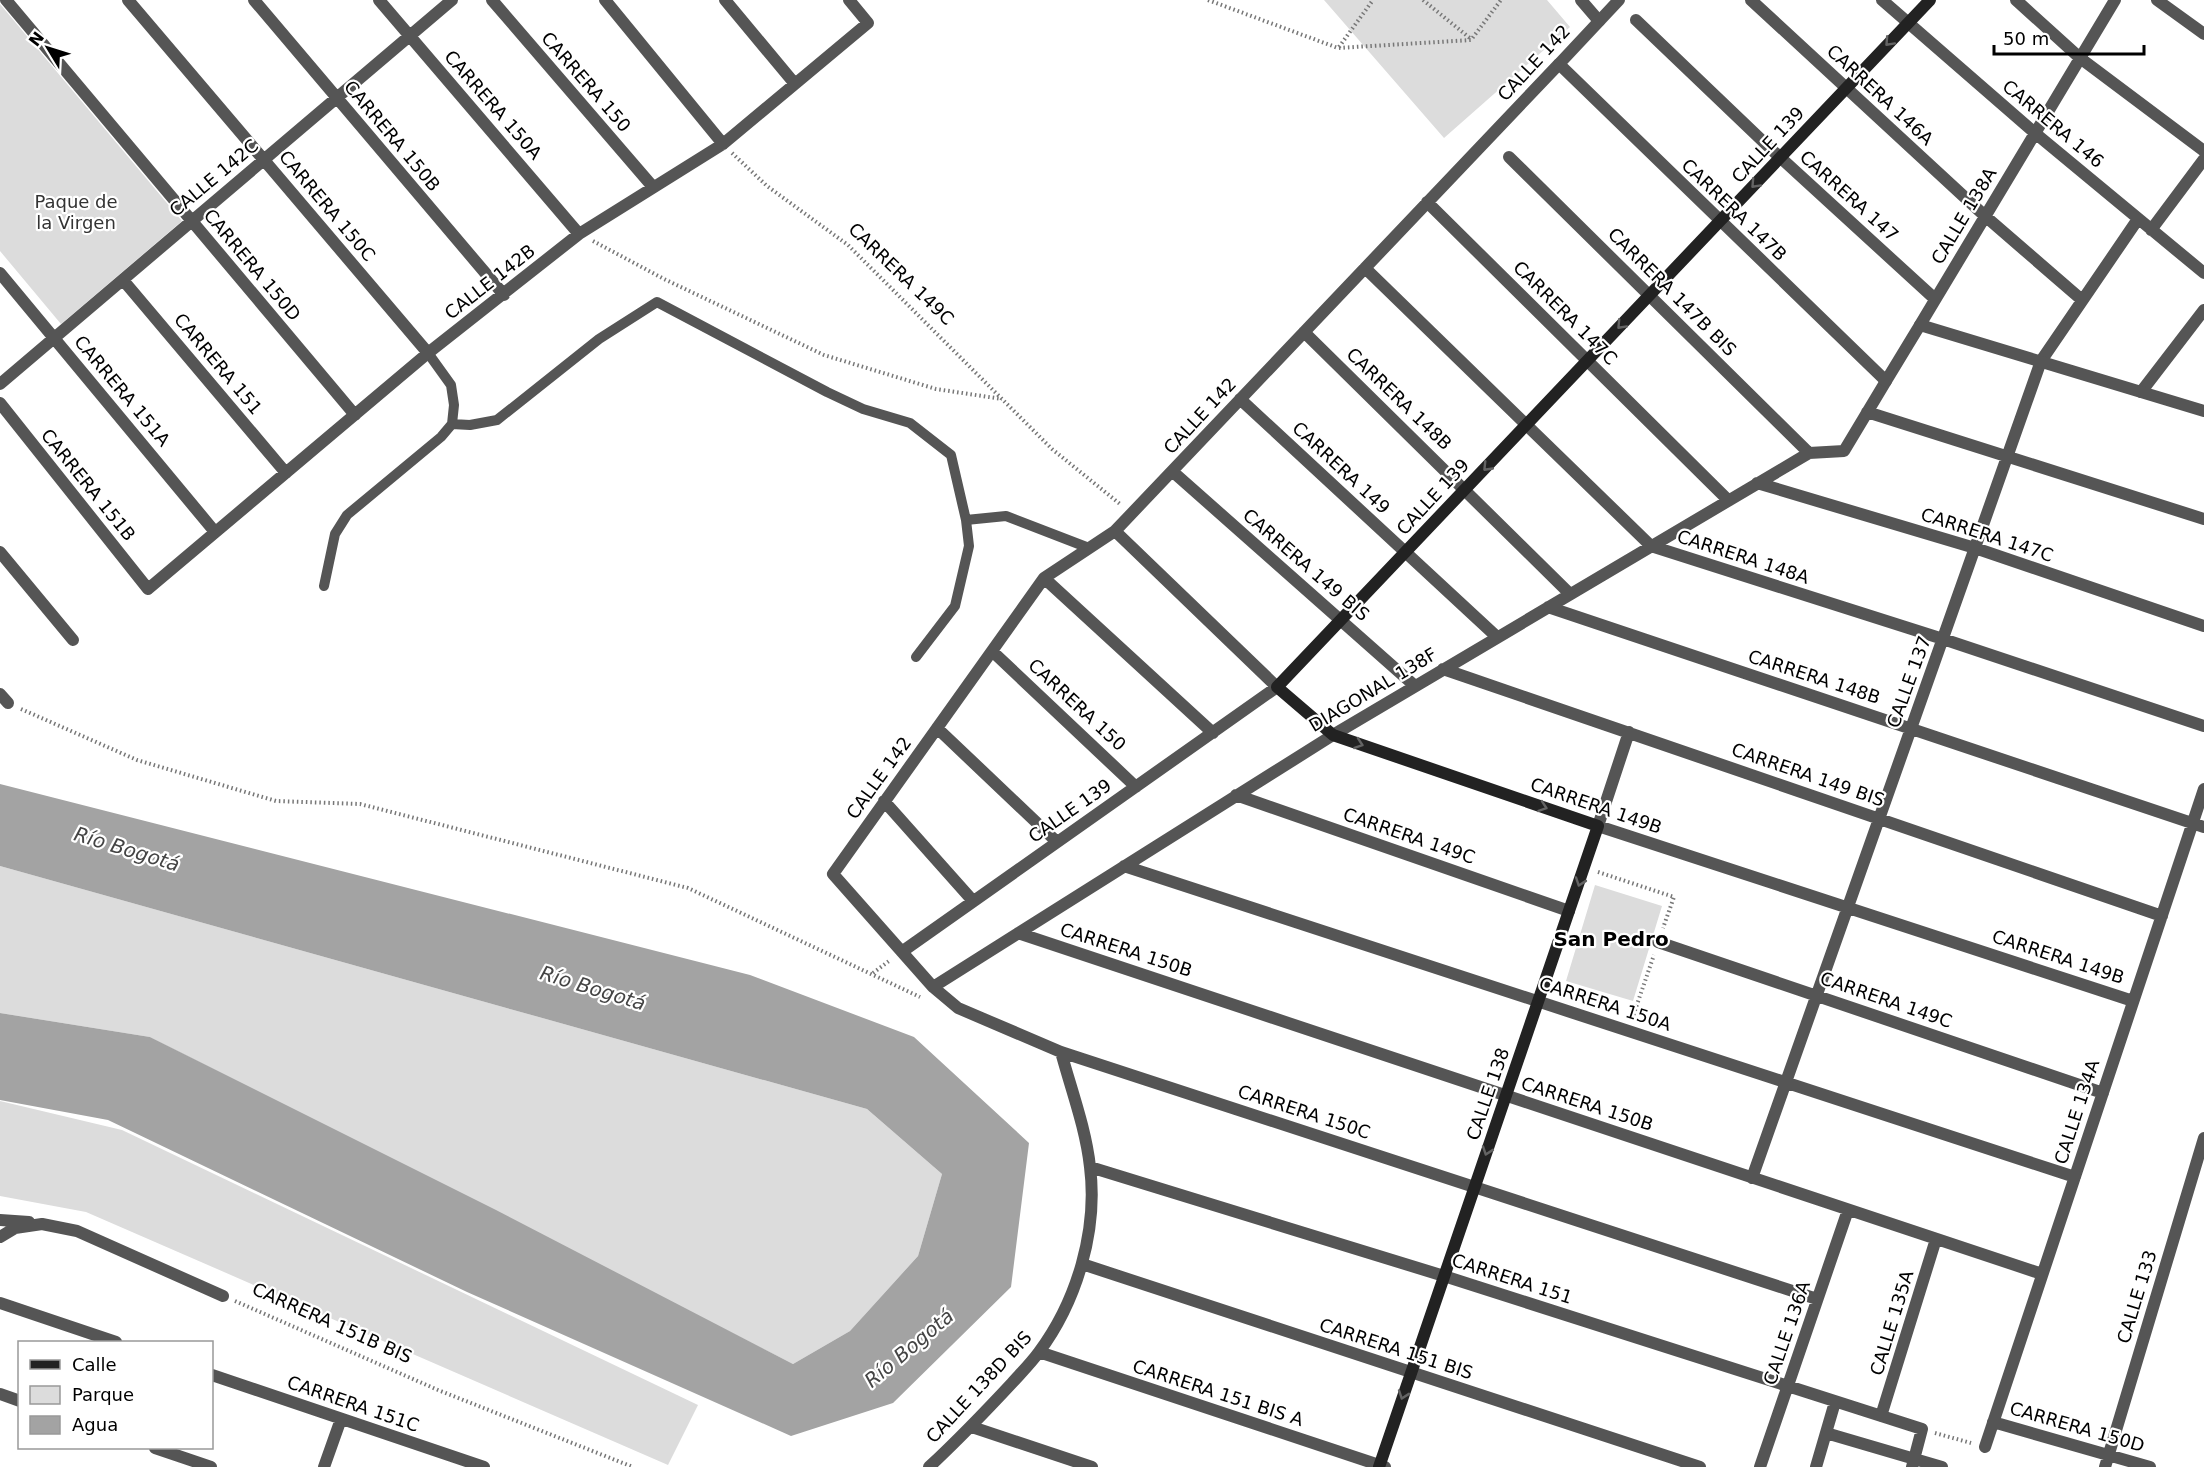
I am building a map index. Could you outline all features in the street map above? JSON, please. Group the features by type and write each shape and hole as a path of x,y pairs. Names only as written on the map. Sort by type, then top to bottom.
{"main road":[{"name":"CALLE 139","path":"1277,687 1930,0"},
{"name":"CARRERA 149B","path":"1277,687 1333,735 1598,826"},
{"name":"CALLE 138","path":"1381,1466 1598,826"}],"street":[{"name":"CARRERA 150D","path":"6,0 355,415"},
{"name":"CARRERA 150C","path":"128,0 428,353"},
{"name":"CARRERA 150B","path":"254,0 504,295"},
{"name":"CARRERA 150A","path":"379,0 579,234"},
{"name":"CALLE 142C","path":"0,384 452,0"},
{"name":"CARRERA 150","path":"492,0 653,187"},
{"path":"605,0 723,144"},
{"path":"725,0 795,84"},
{"name":"CALLE 142B","path":"148,589 428,353 579,234 723,144 868,23 849,0"},
{"path":"1581,0 1599,21"},
{"name":"CALLE 142","path":"833,874 1044,578 1115,531 1619,0"},
{"name":"CARRERA 146A","path":"1751,0 1985,216 2082,300"},
{"name":"CARRERA 146","path":"1882,0 2035,133 2204,273"},
{"path":"2016,0 2080,58 2204,151"},
{"name":"CALLE 138A","path":"1844,451 2115,0"},
{"path":"2157,0 2204,34"},
{"name":"CARRERA 147","path":"1636,20 1780,158 1935,299"},
{"name":"CARRERA 147B","path":"1559,64 1886,381"},
{"name":"CARRERA 147B BIS","path":"1509,157 1809,453"},
{"path":"2151,230 2204,159"},
{"name":"CARRERA 147C","path":"1427,202 1728,500"},
{"name":"CALLE 137","path":"1752,1178 2041,362 2138,219"},
{"name":"CARRERA 148A","path":"1365,268 1651,546 1943,639 2204,726"},
{"name":"CARRERA 151A","path":"0,273 215,532"},
{"name":"CARRERA 151","path":"123,280 286,472"},
{"path":"2141,392 2204,310"},
{"path":"1920,325 2204,411"},
{"name":"CARRERA 148B","path":"1304,332 1570,594"},
{"name":"CARRERA 149","path":"1240,399 1497,637"},
{"name":"CARRERA 151B","path":"0,403 148,589"},
{"path":"1867,412 2204,519"},
{"name":"DIAGONAL 138F","path":"933,987 1333,735 1728,500 1809,453 1844,451"},
{"name":"CARRERA 149 BIS","path":"1172,471 1415,686"},
{"name":"CARRERA 147C","path":"1757,483 1975,548 2204,626"},
{"name":"CARRERA 149B","path":"1115,531 1277,687"},
{"path":"0,552 73,640"},
{"path":"1044,578 1213,733"},
{"name":"CARRERA 148B","path":"1548,607 2198,826"},
{"name":"CARRERA 150","path":"992,651 1136,787"},
{"name":"CARRERA 149 BIS","path":"1443,669 2162,916"},
{"name":"CALLE 139","path":"903,951 1277,687"},
{"path":"937,728 1057,842"},
{"name":"CALLE 138","path":"1598,826 1629,732"},
{"name":"CALLE 134A","path":"1984,1447 2162,916 2198,826 2204,789"},
{"name":"CARRERA 149C","path":"1236,795 1569,911"},
{"path":"884,801 973,901"},
{"name":"CARRERA 149B","path":"1598,826 2133,1001"},
{"name":"CARRERA 150A","path":"1124,866 2075,1177"},
{"name":"CARRERA 150C","path":"833,874 933,987 958,1008 1060,1052 1817,1299"},
{"name":"CARRERA 150B","path":"1018,933 2042,1274"},
{"name":"CARRERA 149C","path":"1659,942 2103,1093"},
{"name":"CALLE 138D BIS","path":"929,1467 972,1427 1039,1352 1062,1315 1082,1264 1091,1213 1090,1167 1076,1104 1060,1052"},
{"name":"CALLE 133","path":"2107,1461 2203,1144"},
{"name":"CARRERA 151","path":"1090,1167 1444,1276 1922,1430"},
{"name":"CALLE 136A","path":"1760,1467 1848,1210"},
{"path":"0,1220 42,1224"},
{"name":"CARRERA 151B BIS","path":"0,1237 15,1228 42,1224 77,1231 223,1296"},
{"name":"CALLE 135A","path":"1881,1416 1936,1239"},
{"name":"CARRERA 151 BIS","path":"1082,1264 1700,1467"},
{"path":"0,1303 114,1341"},
{"name":"CARRERA 151 BIS A","path":"1039,1352 1381,1466"},
{"name":"CARRERA 151C","path":"213,1375 484,1467"},
{"path":"0,1394 18,1400"},
{"path":"1816,1467 1835,1402"},
{"path":"324,1467 341,1419"},
{"name":"CARRERA 150D","path":"1993,1422 2107,1461 2150,1467"},
{"path":"972,1427 1092,1467"},
{"path":"1913,1463 1922,1430"},
{"path":"1826,1433 1913,1463 1942,1467"},
{"path":"157,1449 211,1467"}],"lane":[{"path":"452,424 470,425 496,420 599,339 657,302 827,392 863,409 910,423 951,455 966,520 969,546 955,606 916,657"},
{"path":"324,586 335,534 347,515 441,437 452,424 454,405 451,385 428,353"},
{"path":"966,520 1005,516 1089,549"}],"path":[{"path":"1208,0 1338,48 1471,39 1501,0"},
{"path":"1338,48 1373,0"},
{"path":"1423,0 1471,39"},
{"name":"CARRERA 149C","path":"723,144 767,186 848,245 1052,449 1132,513"},
{"path":"579,234 664,279 824,355 936,389 1002,399"},
{"path":"4,699 136,760 276,801 360,804 688,888 924,999"},
{"path":"1585,867 1674,897 1628,1031"},
{"name":"CARRERA 151B BIS","path":"223,1296 438,1390 633,1467"},
{"path":"1922,1430 1984,1447"}],"green space":[{"path":"1324,0 1547,0 1570,27 1444,138"},
{"name":"Paque de la Virgen","path":"0,4 182,221 61,324 0,251"},
{"path":"0,866 867,1109 942,1174 918,1256 850,1331 793,1364 150,1037 0,1013"},
{"path":"1595,885 1662,906 1633,1001 1566,981"},
{"path":"0,1101 122,1130 698,1405 668,1465 86,1212 0,1196"}],"water":[{"name":"Río Bogotá","path":"0,784 750,975 914,1037 1029,1143 1011,1287 893,1403 791,1436 467,1292 108,1120 0,1100 0,1013 150,1037 496,1210 793,1364 850,1331 918,1256 942,1174 867,1109 0,866"}],"district":[{"name":"San Pedro","path":"1611,939"}]}
